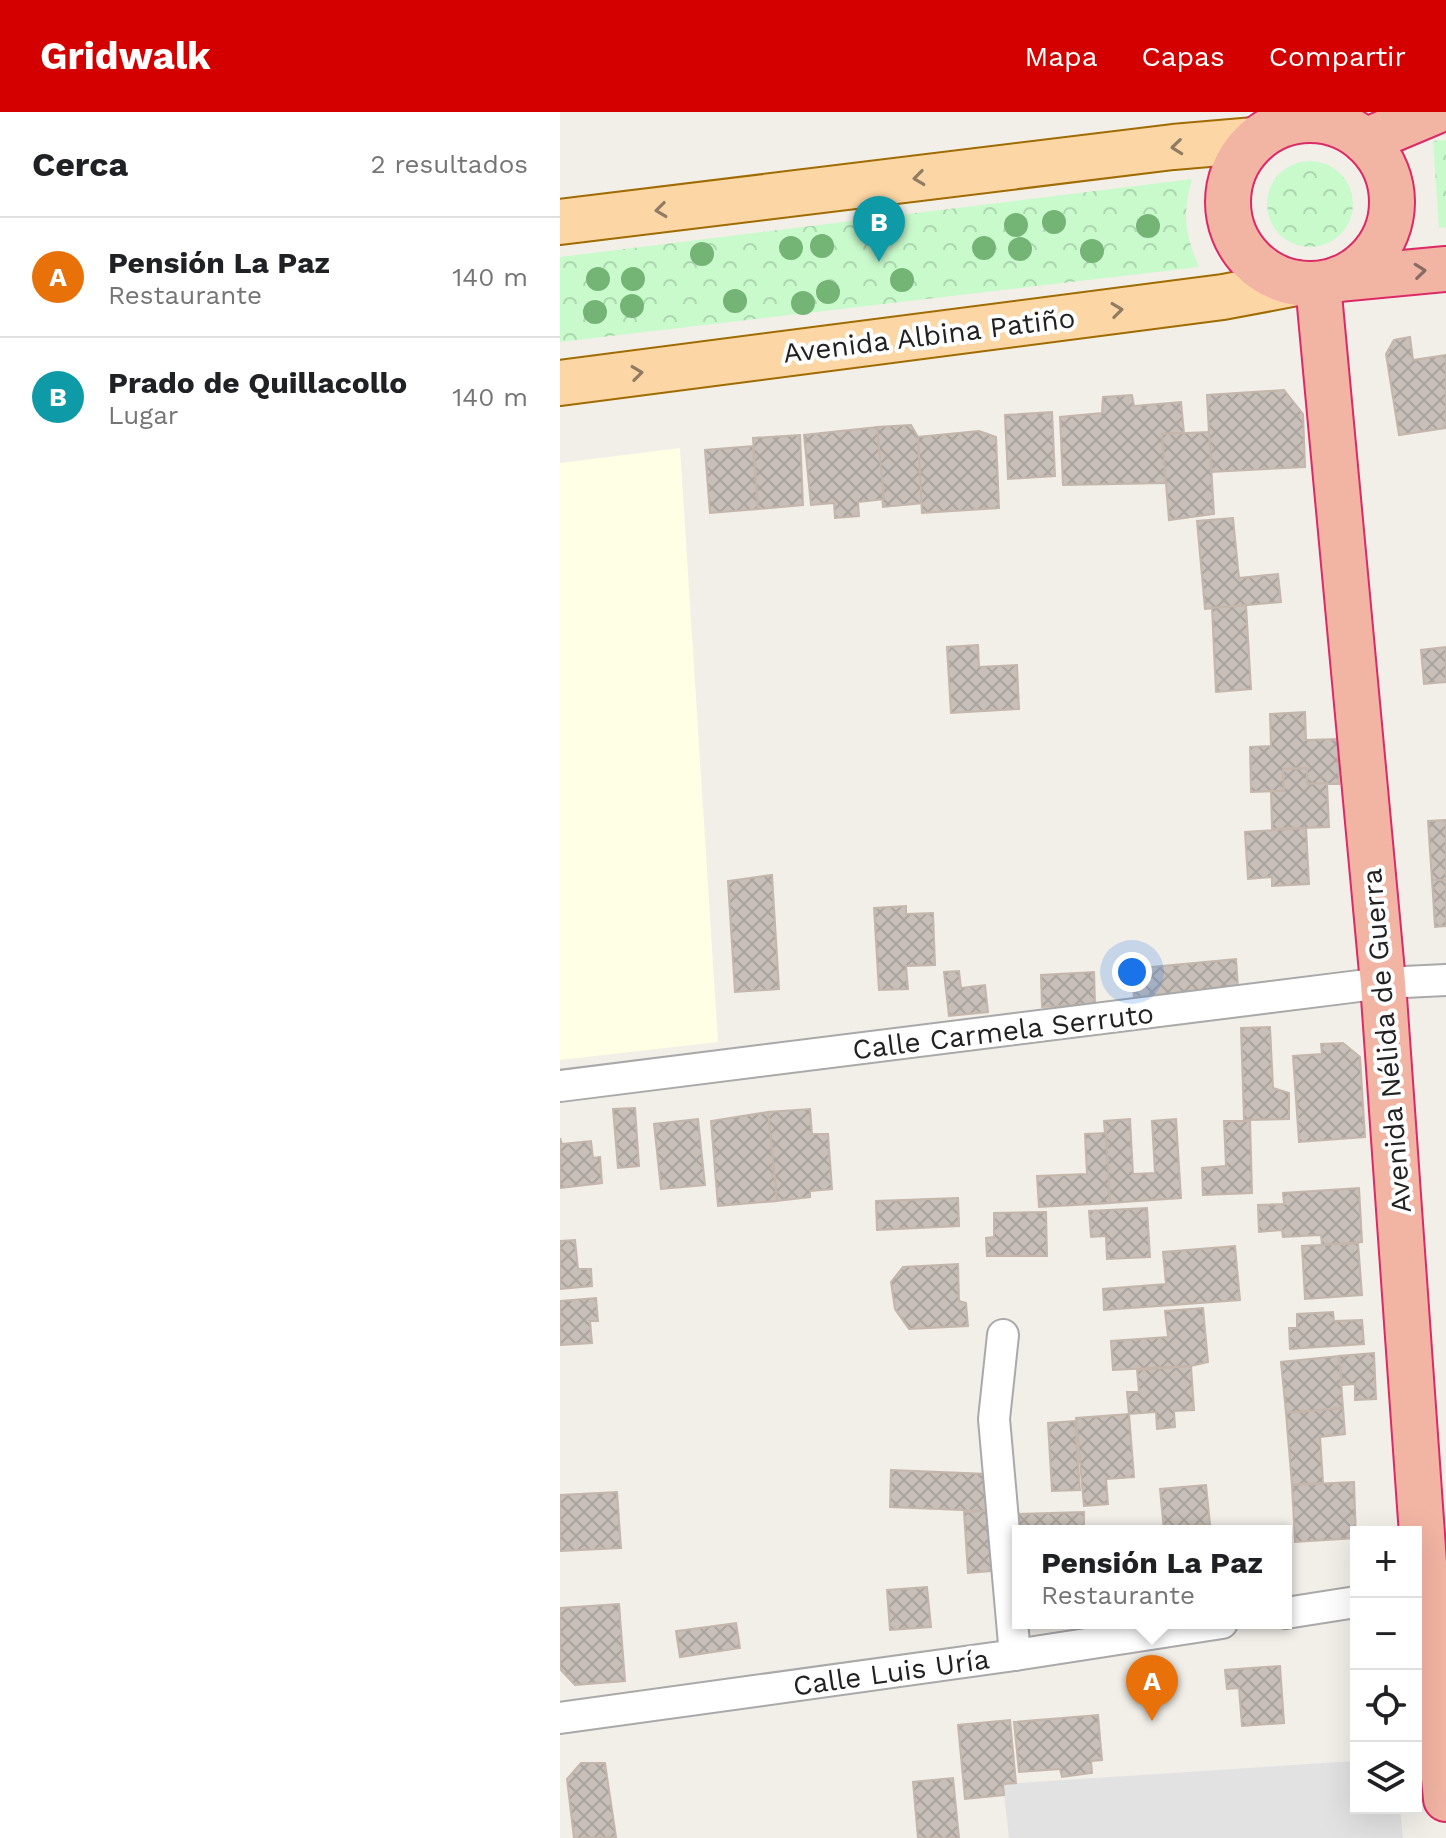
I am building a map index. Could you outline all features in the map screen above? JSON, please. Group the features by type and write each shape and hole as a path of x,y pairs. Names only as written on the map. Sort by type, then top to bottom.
{"highway":[{"path":"1353,127 1381,160 1390,182 1392,206 1388,229 1376,251 1361,265 1318,282 1277,278 1259,267 1245,252 1234,235 1228,215 1227,195 1232,174 1241,156 1268,127 1298,120 1322,120 1353,127 1434,112"},
{"name":"Avenida Albina Patiño","path":"1318,282 1446,269"},
{"name":"Avenida Nélida de Guerra","path":"1318,282 1383,983 1446,1799"}],"main road":[{"path":"560,222 1173,147 1268,127"},
{"name":"Avenida Albina Patiño","path":"560,383 1318,282"}],"street":[{"name":"Calle Carmela Serruto","path":"560,1086 1383,983 1446,980"},
{"path":"1003,1335 994,1419 1012,1621"},
{"path":"1292,1612 1350,1603"},
{"path":"1013,1629 1015,1655"},
{"name":"Calle Luis Uría","path":"560,1718 1183,1629"}],"shaded area":[{"path":"680,448 718,1042 560,1060 560,463"},
{"path":"1350,1761 1350,1814 1401,1814 1403,1838 1009,1838 1003,1784"}],"green space":[{"path":"1446,140 1446,227 1439,228 1433,141"},
{"path":"1310,161 1327,164 1341,173 1350,187 1353,204 1350,221 1341,235 1327,244 1310,247 1293,244 1279,235 1270,221 1267,204 1270,187 1279,173 1293,164"},
{"path":"1192,179 1186,224 1199,267 560,342 560,257"}],"building":[{"path":"1410,337 1413,360 1446,355 1446,428 1399,435 1386,354 1394,340"},
{"path":"1284,390 1303,414 1305,467 1211,472 1207,395"},
{"path":"1132,395 1134,406 1181,402 1184,433 1162,434 1166,483 1063,485 1060,417 1102,413 1103,397"},
{"path":"1052,412 1055,476 1008,479 1005,415"},
{"path":"911,425 918,437 923,503 883,507 877,427"},
{"path":"877,427 884,499 858,502 859,516 835,518 834,503 811,505 804,435"},
{"path":"979,431 996,437 999,508 922,513 918,437"},
{"path":"1209,432 1214,514 1169,520 1162,434"},
{"path":"800,435 803,505 758,509 753,438"},
{"path":"753,446 758,509 710,513 705,450"},
{"path":"1233,518 1239,578 1278,574 1281,602 1205,609 1197,521"},
{"path":"1246,605 1251,689 1216,692 1212,608"},
{"path":"978,645 979,667 1017,665 1019,709 951,713 947,647"},
{"path":"1446,647 1446,682 1424,684 1421,650"},
{"path":"1305,712 1306,740 1338,739 1339,784 1307,784 1307,768 1283,769 1284,791 1251,792 1250,747 1271,746 1270,714"},
{"path":"1307,768 1307,784 1327,783 1329,827 1272,829 1271,791 1284,791 1283,769"},
{"path":"1446,820 1446,880 1432,880 1428,821"},
{"path":"1306,828 1309,884 1272,886 1272,877 1248,879 1245,832"},
{"path":"772,875 779,989 735,992 728,881"},
{"path":"1432,880 1446,880 1446,926 1435,927"},
{"path":"906,906 906,914 933,913 935,965 906,966 908,989 879,990 874,908"},
{"path":"1236,959 1238,987 1134,997 1131,969"},
{"path":"959,971 961,988 985,985 988,1012 949,1016 944,972"},
{"path":"1094,972 1095,1004 1042,1007 1041,975"},
{"path":"1270,1027 1273,1088 1289,1093 1289,1119 1244,1120 1241,1028"},
{"path":"1343,1043 1360,1057 1365,1137 1299,1142 1293,1056 1322,1054 1321,1044"},
{"path":"635,1108 639,1166 618,1168 613,1109"},
{"path":"810,1109 812,1134 828,1134 832,1189 810,1191 810,1197 777,1201 768,1112"},
{"path":"768,1112 777,1201 718,1206 711,1121"},
{"path":"698,1119 705,1185 661,1189 654,1124"},
{"path":"1130,1119 1133,1174 1155,1173 1152,1121 1176,1119 1181,1198 1110,1203 1104,1121"},
{"path":"1224,1121 1250,1121 1252,1193 1203,1195 1202,1168 1226,1166"},
{"path":"1106,1133 1110,1203 1039,1207 1037,1176 1087,1174 1085,1134"},
{"path":"560,1138 562,1144 591,1141 593,1158 600,1157 602,1183 560,1188"},
{"path":"1359,1188 1362,1242 1322,1245 1321,1235 1283,1237 1282,1230 1259,1232 1258,1205 1284,1204 1283,1193"},
{"path":"958,1198 959,1226 877,1230 876,1201"},
{"path":"1147,1208 1150,1257 1107,1259 1106,1236 1091,1237 1089,1211"},
{"path":"1046,1212 1047,1256 987,1256 986,1238 994,1237 994,1213"},
{"path":"575,1240 578,1269 591,1269 592,1286 560,1289 560,1241"},
{"path":"1358,1243 1362,1295 1305,1299 1302,1246"},
{"path":"1235,1246 1240,1300 1104,1310 1103,1289 1166,1284 1163,1252"},
{"path":"958,1264 959,1301 966,1303 968,1326 909,1329 895,1309 891,1282 903,1267"},
{"path":"596,1298 598,1321 590,1321 592,1343 560,1345 560,1301"},
{"path":"1203,1308 1208,1362 1191,1366 1113,1370 1111,1341 1168,1337 1165,1311"},
{"path":"1333,1312 1334,1321 1362,1320 1364,1344 1290,1349 1289,1328 1297,1328 1297,1314"},
{"path":"1374,1353 1376,1399 1355,1400 1355,1384 1342,1385 1339,1356"},
{"path":"1339,1356 1343,1408 1286,1413 1281,1362"},
{"path":"1191,1366 1194,1410 1174,1411 1175,1427 1157,1429 1156,1412 1129,1414 1127,1392 1139,1392 1137,1370"},
{"path":"1343,1408 1345,1434 1320,1437 1323,1483 1292,1485 1286,1413"},
{"path":"1129,1414 1134,1477 1106,1479 1108,1504 1084,1506 1076,1418"},
{"path":"1075,1421 1080,1490 1052,1491 1048,1423"},
{"path":"891,1470 988,1474 987,1511 890,1507"},
{"path":"1354,1482 1356,1526 1350,1526 1350,1538 1295,1542 1292,1485"},
{"path":"1206,1485 1210,1524 1163,1525 1160,1489"},
{"path":"617,1492 621,1548 560,1551 560,1495"},
{"path":"987,1511 991,1571 968,1573 964,1512"},
{"path":"1084,1512 1084,1525 1018,1525 1017,1514"},
{"path":"927,1587 931,1627 890,1630 887,1590"},
{"path":"619,1604 625,1681 575,1685 560,1669 560,1608"},
{"path":"736,1623 740,1648 680,1657 676,1631"},
{"path":"1280,1666 1284,1723 1242,1726 1239,1688 1227,1689 1225,1670"},
{"path":"1098,1715 1102,1760 1091,1761 1092,1773 1062,1777 1060,1769 1019,1772 1014,1722"},
{"path":"1010,1720 1016,1783 1003,1784 1004,1795 965,1799 958,1725"},
{"path":"581,1763 605,1763 616,1837 574,1838 567,1779"},
{"path":"953,1778 959,1838 918,1838 913,1782"}],"place":[{"name":"Prado de Quillacollo","path":"879,262"},
{"name":"Pensión La Paz","path":"1152,1721"}]}
